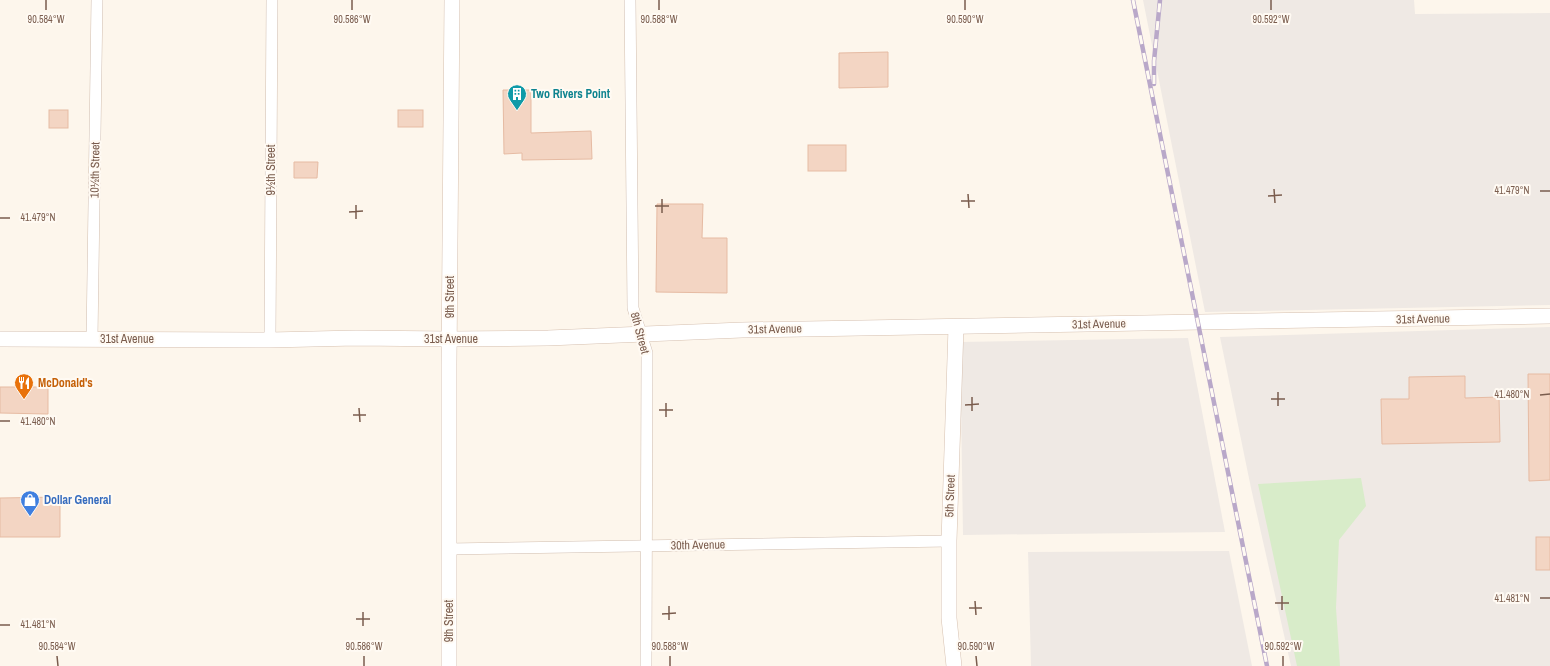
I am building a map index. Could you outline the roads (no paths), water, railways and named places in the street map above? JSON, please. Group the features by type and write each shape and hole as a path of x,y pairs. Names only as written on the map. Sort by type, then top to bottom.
{"street":[{"name":"10½th Street","path":"92,339 97,0"},
{"name":"9½th Street","path":"270,340 272,0"},
{"name":"9th Street","path":"449,666 448,549 452,0"},
{"name":"8th Street","path":"630,0 633,308 647,353 646,666"},
{"name":"31st Avenue","path":"0,339 270,340 356,338 548,338 750,330 1550,316"},
{"name":"5th Street","path":"954,666 950,618 949,541 956,327"},
{"name":"30th Avenue","path":"448,549 949,541"}],"railway":[{"path":"1133,0 1267,666"},
{"path":"1154,84 1154,61 1160,0"}],"place":[{"name":"Two Rivers Point","path":"517,111"},
{"name":"McDonald's","path":"24,400"},
{"name":"Dollar General","path":"30,517"}]}
